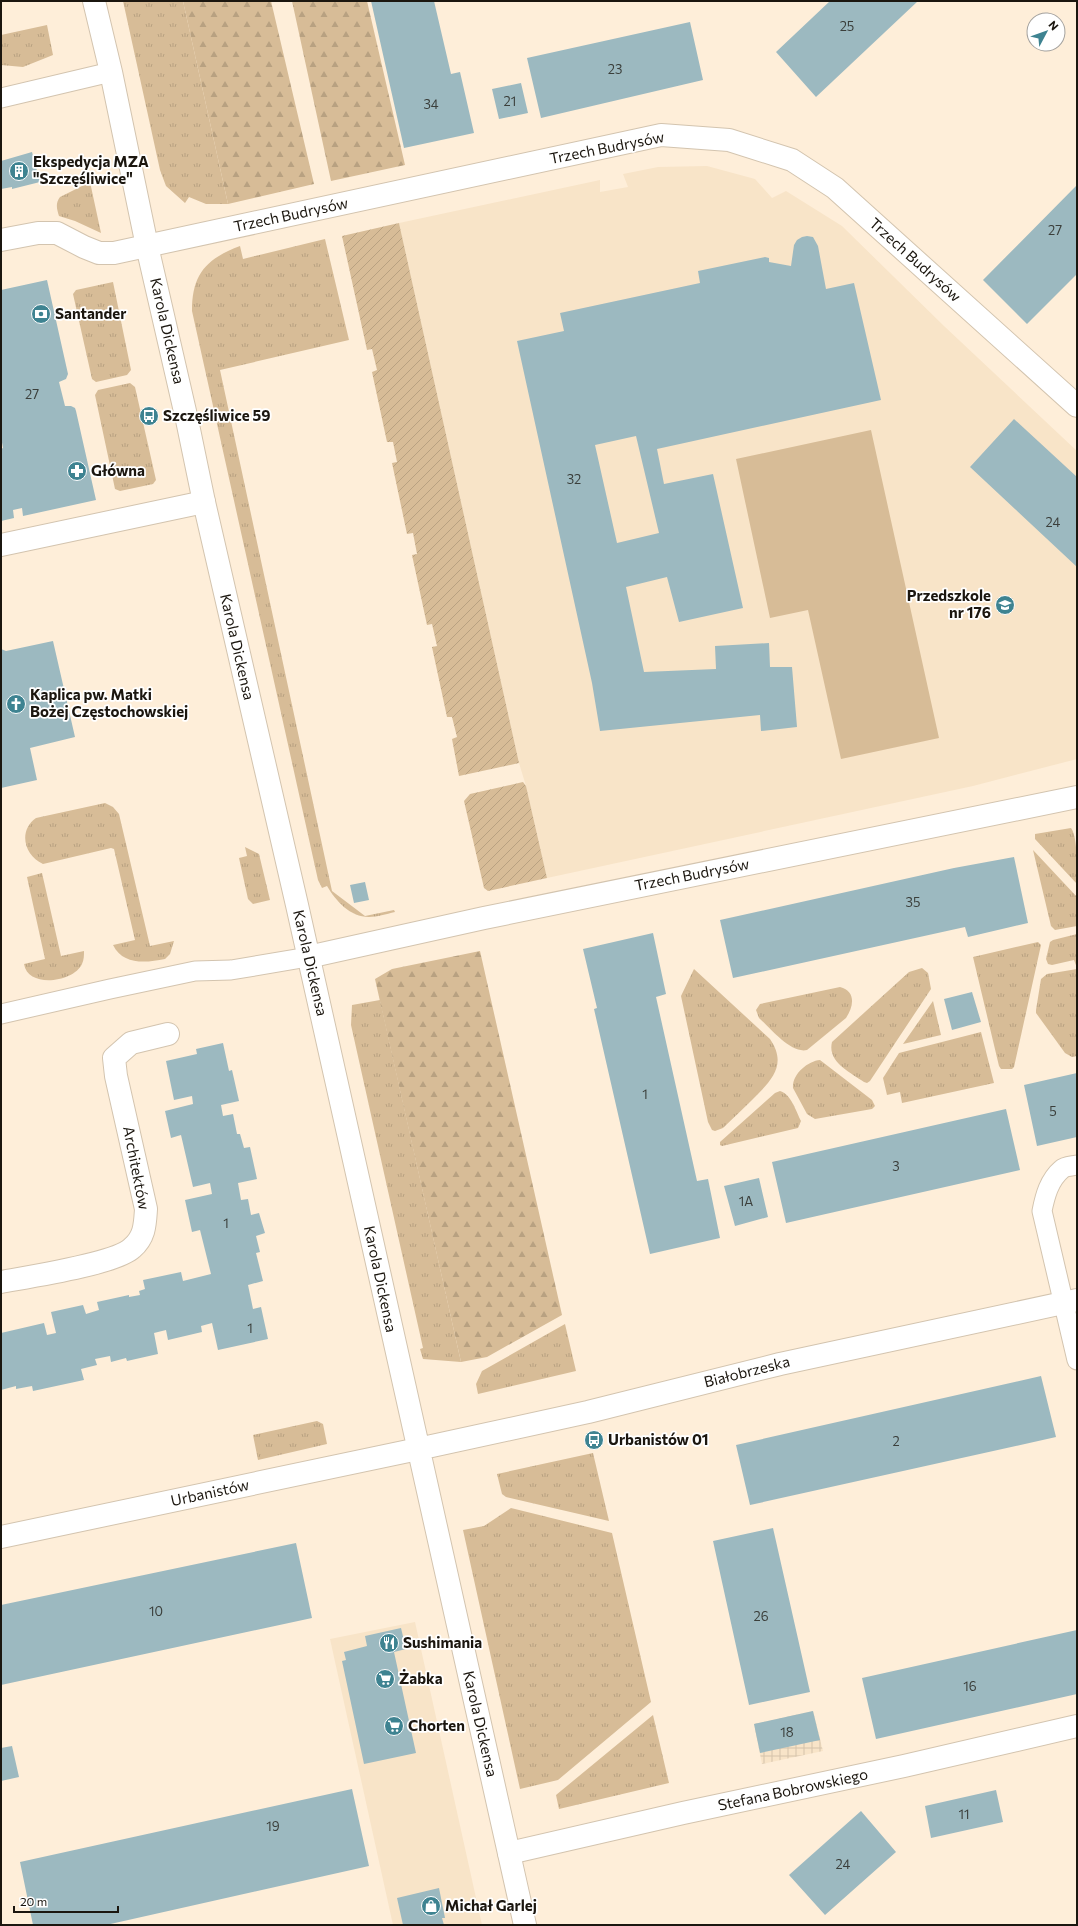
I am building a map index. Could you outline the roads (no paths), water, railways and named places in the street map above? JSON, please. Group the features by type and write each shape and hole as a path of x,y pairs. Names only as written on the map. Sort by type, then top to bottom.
{"street":[{"name":"Karola Dickensa","path":"94,1 111,72 147,246 187,420 204,502 308,957 525,1925"},
{"name":"Trzech Budrysów","path":"1,240 38,233 57,233 99,253 114,254 661,135 729,140 792,160 835,188 1077,406"},
{"path":"1,546 204,502"},
{"name":"Trzech Budrysów","path":"308,957 507,913 1077,797"},
{"name":"Architektów","path":"1,1282 113,1258 132,1248 144,1231 146,1209 116,1076 114,1058 131,1043 168,1034"},
{"name":"Białobrzeska","path":"418,1449 588,1412 780,1364 1070,1301"},
{"name":"Urbanistów","path":"1,1537 418,1449"},
{"name":"Stefana Bobrowskiego","path":"509,1853 683,1813 904,1766 1077,1726"}],"lane":[{"path":"1,98 111,72"},
{"path":"1,1014 195,971 231,970 308,957"},
{"path":"1077,1165 1063,1168 1054,1178 1047,1189 1042,1211 1070,1301 1077,1360"}],"place":[{"name":"Ekspedycja MZA \"Szczęśliwice\"","path":"19,171"},
{"name":"Santander","path":"41,314"},
{"name":"Szczęśliwice 59","path":"149,416"},
{"name":"Główna","path":"77,471"},
{"name":"Przedszkole nr 176","path":"1005,605"},
{"name":"Kaplica pw. Matki Bożej Częstochowskiej","path":"16,704"},
{"name":"Urbanistów 01","path":"594,1440"},
{"name":"Sushimania","path":"389,1643"},
{"name":"Żabka","path":"385,1679"},
{"name":"Chorten","path":"394,1726"},
{"name":"Michał Garlej","path":"431,1906"}]}
